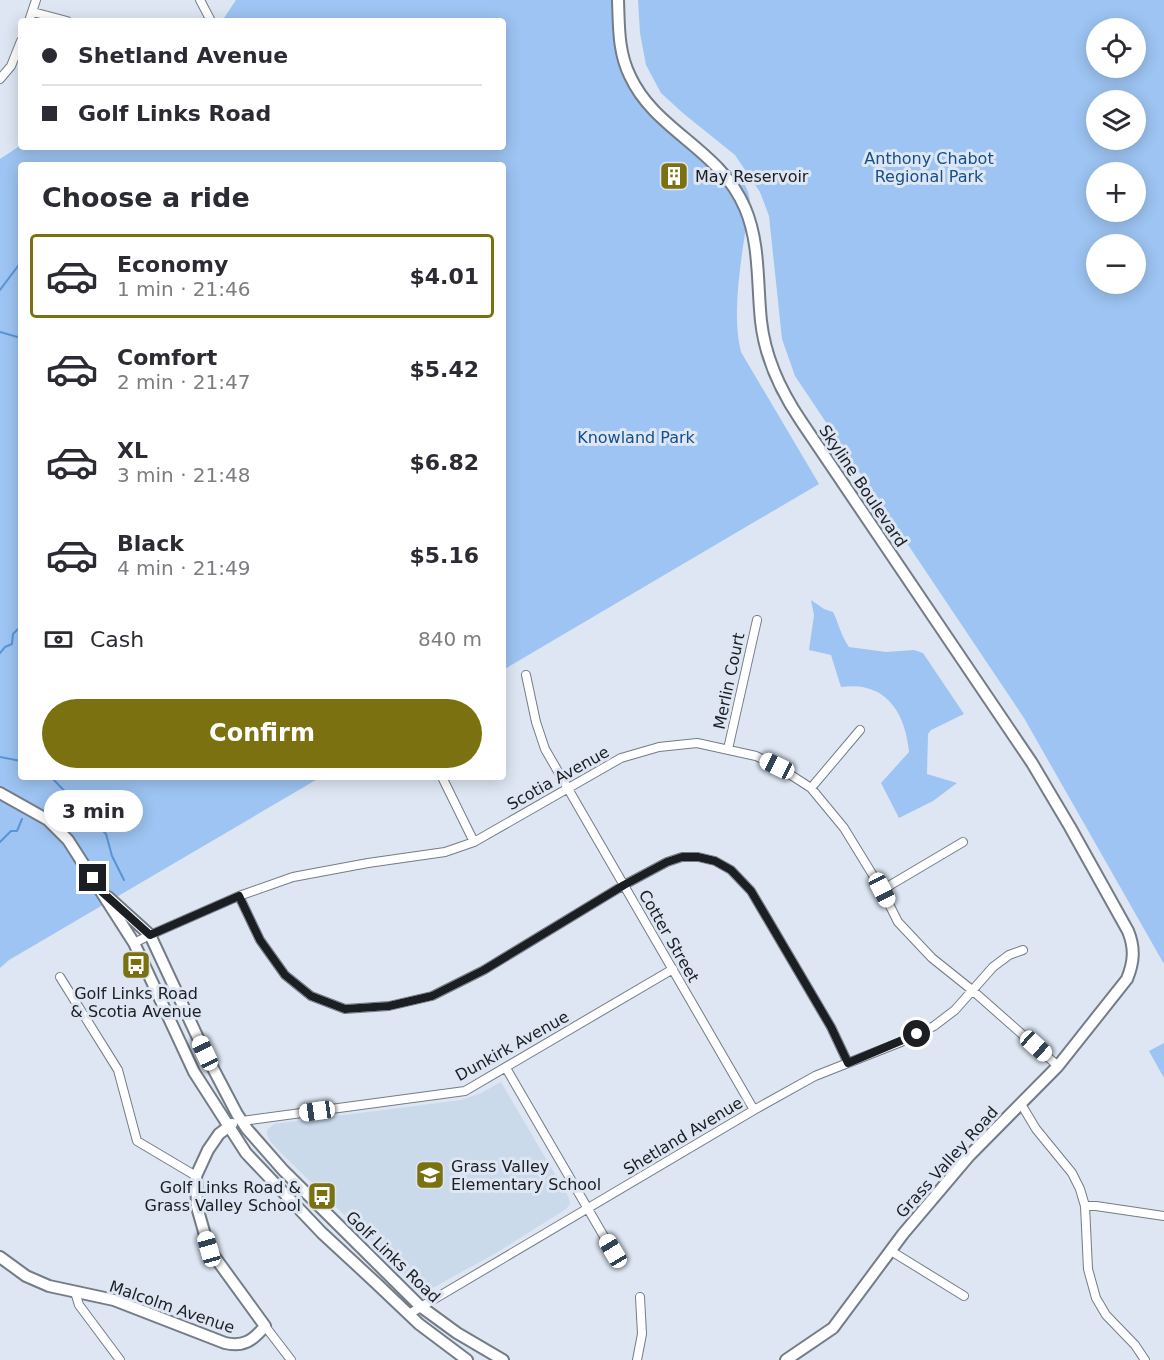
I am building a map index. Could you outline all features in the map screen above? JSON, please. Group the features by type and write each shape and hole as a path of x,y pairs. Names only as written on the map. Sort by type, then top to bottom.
{"main road":[{"name":"Skyline Boulevard","path":"618,0 621,46 629,75 637,90 656,113 717,165 738,193 746,209 755,245 764,341 781,389 1052,795 1132,940 1134,958 1127,979"},
{"name":"Golf Links Road","path":"0,793 48,820 68,840 134,943 194,1072 246,1153 322,1233 409,1314 467,1360"},
{"name":"Golf Links Road","path":"101,891 150,935 205,1053 242,1121 283,1170 420,1306 457,1333 503,1360"},
{"name":"Grass Valley Road","path":"786,1360 833,1328 903,1234 969,1155 1058,1066 1127,979"},
{"path":"242,1121 228,1126 208,1150 196,1176 197,1207 209,1249 264,1326"},
{"name":"Malcolm Avenue","path":"0,1257 26,1276 49,1286 114,1300 191,1332 231,1345 248,1343 264,1326"}],"street":[{"path":"30,18 36,0"},
{"path":"200,0 209,18"},
{"path":"33,12 56,18"},
{"path":"0,79 11,66 18,48"},
{"name":"Merlin Court","path":"728,748 757,620"},
{"name":"Cotter Street","path":"526,675 536,722 545,749 754,1110"},
{"path":"811,788 860,730"},
{"name":"Scotia Avenue","path":"134,943 239,896 293,877 445,852 474,842 621,758 659,747 697,742 756,756 777,766 811,788 844,828 882,890 898,922 932,958 1058,1066"},
{"path":"443,780 474,842"},
{"path":"882,890 963,842"},
{"path":"239,896 260,940 285,975 311,996 345,1009 389,1006 432,996 484,970 624,885 667,862 682,857 698,857 715,861 731,870 751,891 831,1027 848,1063"},
{"name":"Shetland Avenue","path":"409,1314 815,1076 934,1026 955,1010 993,967 1009,955 1023,950"},
{"name":"Dunkirk Avenue","path":"242,1121 465,1090 673,969"},
{"path":"60,977 118,1070 137,1141 196,1176"},
{"path":"506,1068 613,1251"},
{"path":"1020,1104 1036,1130 1072,1173 1080,1189 1085,1206 1088,1269 1096,1298 1106,1315 1135,1345 1145,1360"},
{"path":"1085,1206 1164,1216"},
{"path":"891,1251 964,1296"},
{"path":"75,1292 80,1305 120,1360"},
{"path":"637,1360 642,1334 640,1297"},
{"path":"264,1326 291,1360"}],"shaded area":[{"name":"Grass Valley Elementary School","path":"501,1082 569,1198 570,1204 566,1209 496,1253 429,1290 415,1284 280,1152 267,1134 267,1130 274,1124 461,1100 481,1093"}],"green space":[{"name":"Knowland Park","path":"236,0 616,0 624,48 643,93 710,157 735,174 745,184 748,191 750,200 737,297 741,352 819,484 506,668 506,162 18,162 18,780 316,780 9,960 0,968 0,159 18,147 18,150 506,150 506,18 224,18"},
{"name":"Anthony Chabot Regional Park","path":"638,0 1164,0 1164,964 1024,718 795,376 782,339 769,216 760,192 735,155 661,93 646,65 640,33"},
{"path":"811,600 833,612 849,647 886,652 914,650 923,653 964,714 931,730 928,734 927,774 957,783 933,801 899,818 881,783 909,752 903,724 898,712 881,694 857,686 841,687 831,655 809,650 814,615"},
{"path":"1164,1043 1164,1078 1149,1051"}],"waterway":[{"path":"0,290 18,266"},
{"path":"0,332 18,337"},
{"path":"0,653 12,644 13,634 18,629"},
{"path":"0,757 18,760"},
{"path":"54,780 106,834 112,856 124,880"},
{"path":"0,842 11,831 17,831 22,819"}],"place":[{"name":"May Reservoir","path":"674,176"},
{"name":"Golf Links Road & Scotia Avenue","path":"136,965"},
{"name":"Grass Valley Elementary School","path":"430,1175"},
{"name":"Golf Links Road & Grass Valley School","path":"322,1196"}],"route":[{"path":"93,878 101,891 150,935 239,896 260,940 285,975 311,996 345,1009 389,1006 432,996 484,970 624,885 667,862 682,857 698,857 715,861 731,870 751,891 831,1027 848,1063 917,1034"}]}
